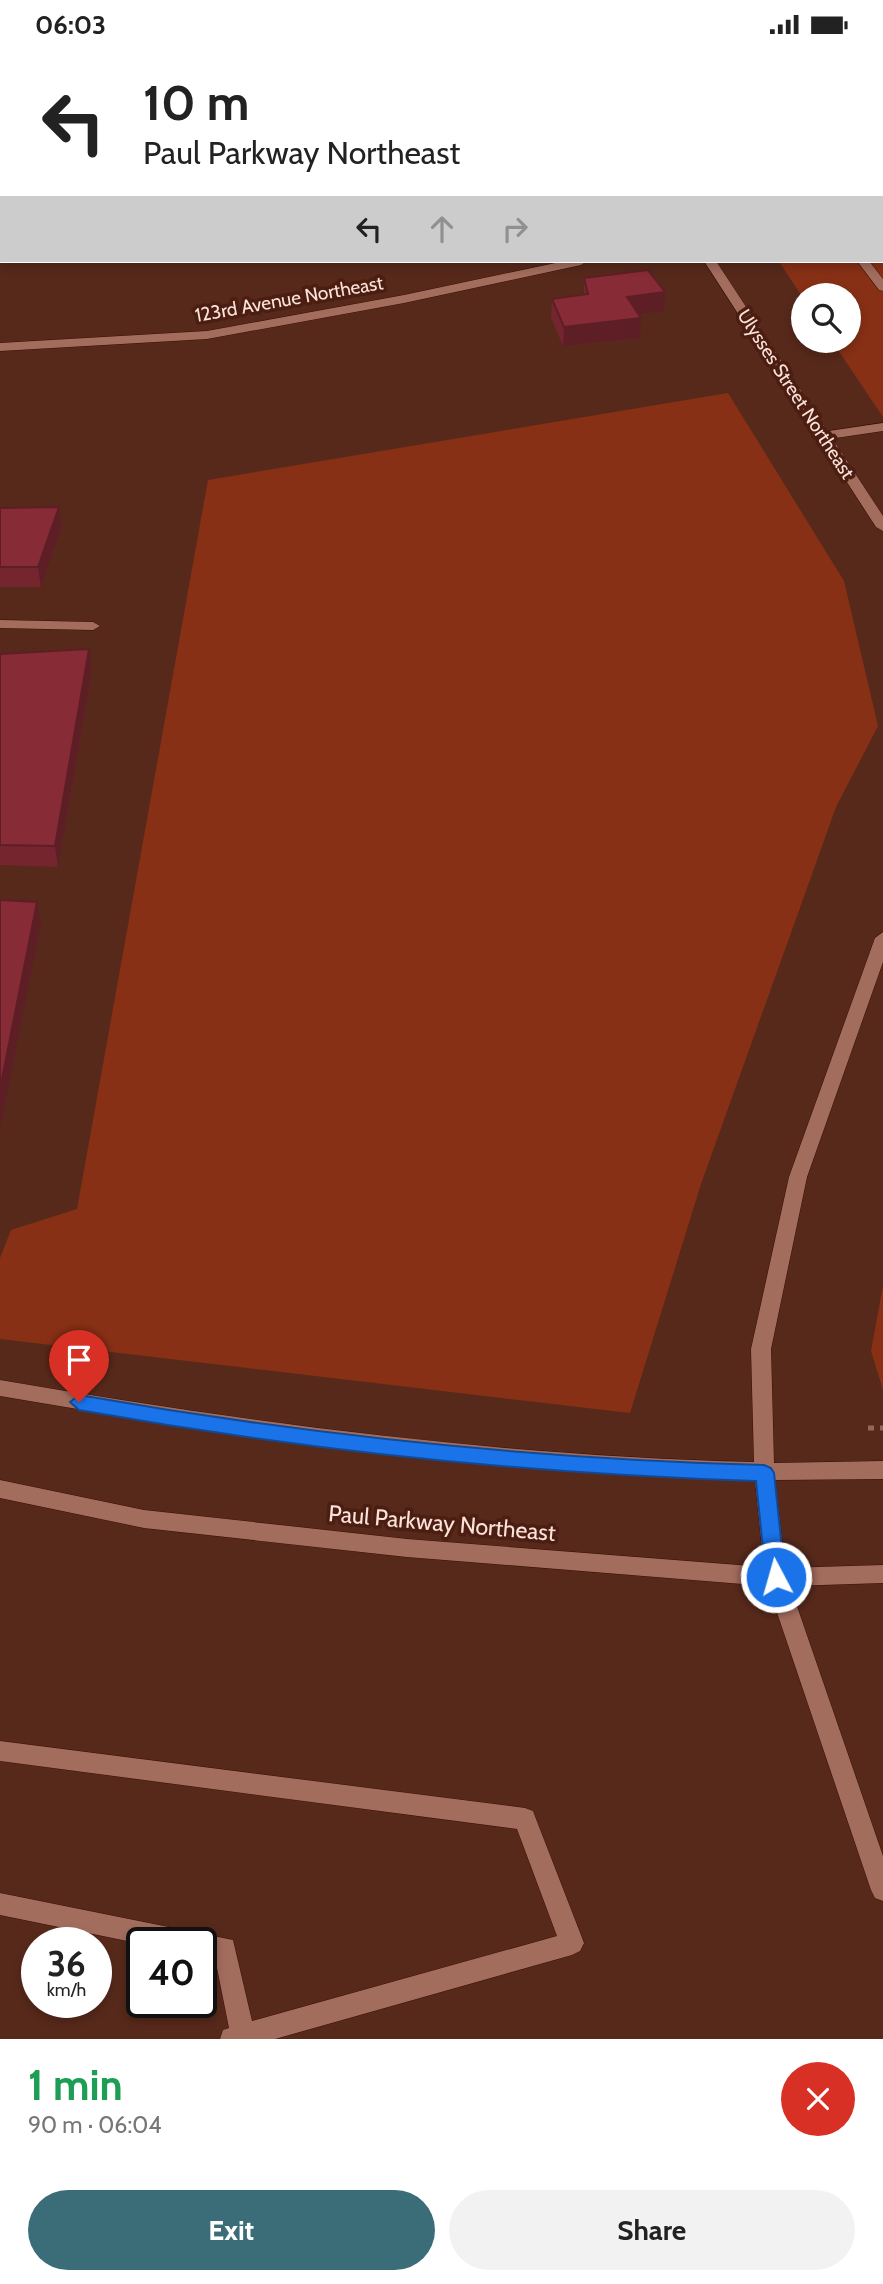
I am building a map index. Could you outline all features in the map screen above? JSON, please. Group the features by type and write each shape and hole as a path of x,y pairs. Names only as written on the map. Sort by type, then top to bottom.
{"street":[{"name":"123rd Avenue Northeast","path":"0,347 207,335 404,299 572,263"},
{"name":"Ulysses Street Northeast","path":"710,263 883,527"},
{"path":"864,263 883,288"},
{"path":"822,436 883,427"},
{"path":"0,624 93,626"},
{"path":"883,938 798,1177 761,1349 764,1473 776,1577 883,1890"},
{"path":"0,1388 159,1417 408,1450 627,1469 764,1473 883,1470"},
{"name":"Paul Parkway Northeast","path":"0,1489 172,1522 407,1548 776,1577 883,1574"},
{"path":"0,1751 525,1819 572,1943 239,2038 225,1948 217,1947"},
{"path":"0,1904 126,1929"}],"path":[{"path":"868,1428 883,1428"}],"shaded area":[{"path":"780,263 883,263 883,417 840,353 861,353 861,283 793,283"},
{"path":"728,393 844,581 878,726 836,807 701,1184 630,1413 0,1339 0,1258 11,1230 77,1209 208,480"},
{"path":"883,1285 883,1390 871,1351"}],"building":[{"path":"648,270 665,292 627,297 641,318 564,327 552,299 588,294 584,278"},
{"path":"59,507 38,567 0,567 0,508"},
{"path":"89,649 55,846 0,845 0,654"},
{"path":"0,900 37,902 0,1089"}],"route":[{"path":"79,1402 159,1417 408,1450 627,1469 764,1473 776,1577"}]}
